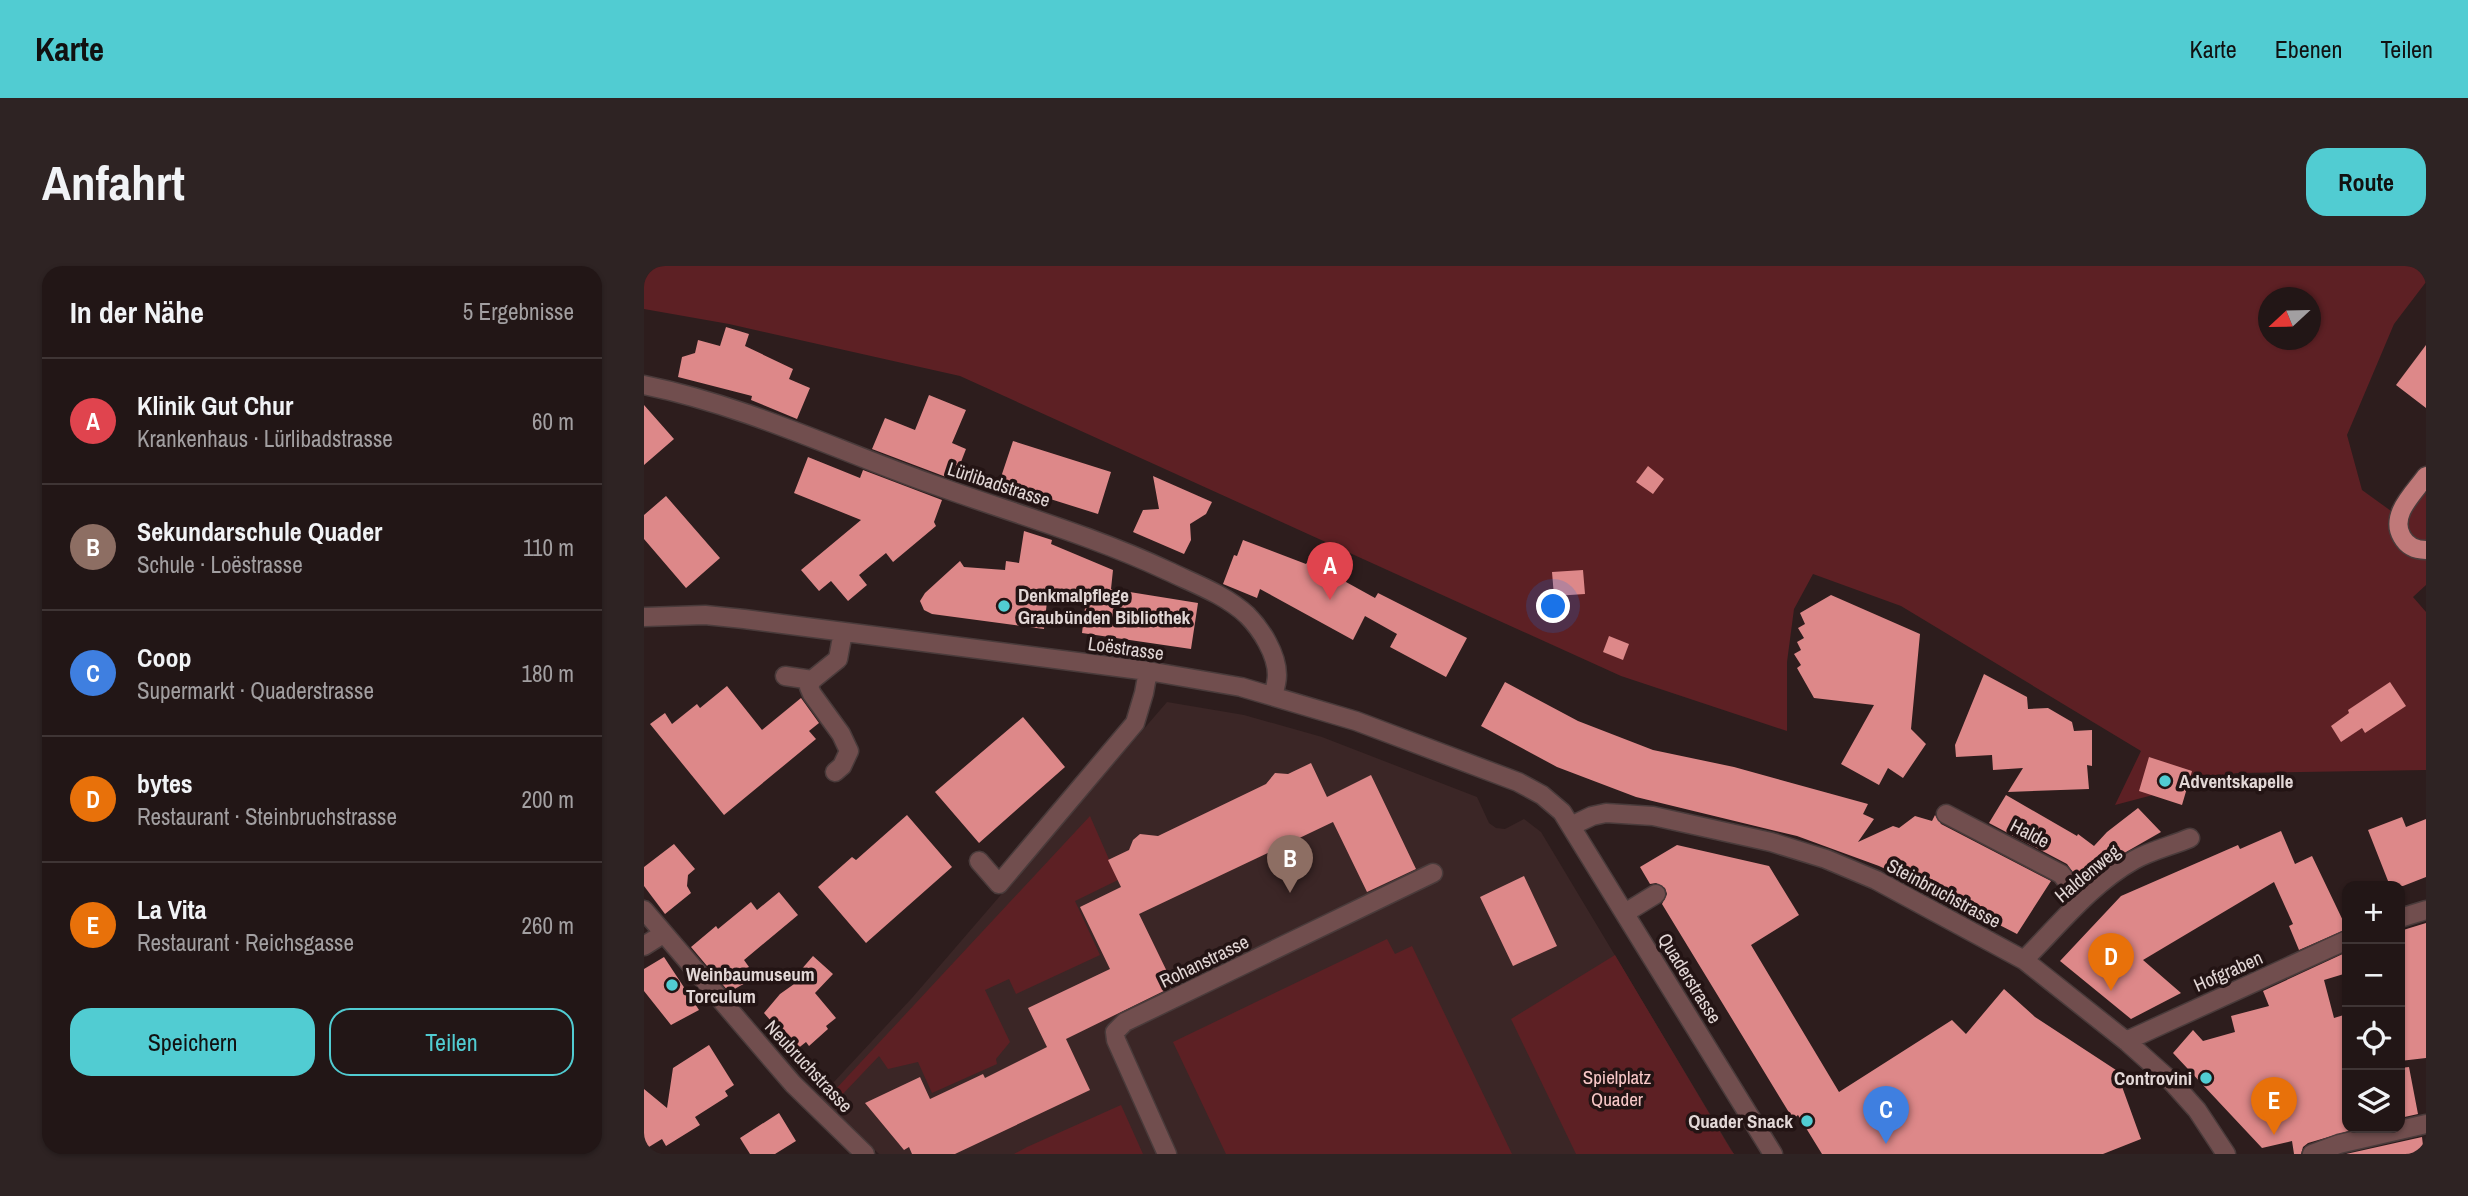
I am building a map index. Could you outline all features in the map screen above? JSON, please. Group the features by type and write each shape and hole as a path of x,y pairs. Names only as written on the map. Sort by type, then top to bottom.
{"main road":[{"path":"2426,476 2402,509 2398,525 2406,542 2413,548 2426,550"}],"street":[{"name":"Lürlibadstrasse","path":"644,385 692,395 732,408 930,483 1060,527 1138,557 1218,594 1245,613 1260,629 1274,660 1277,675 1273,696"},
{"name":"Loëstrasse","path":"644,617 705,615 1148,671 1241,687 1356,721 1518,782 1552,802 1570,825"},
{"path":"835,772 842,766 849,751 841,734 809,687 812,680 838,659 843,632"},
{"path":"979,861 999,884 1135,723 1148,671"},
{"path":"785,676 812,680"},
{"name":"Steinbruchstrasse","path":"1570,825 1606,813 1688,823 1770,842 1826,859 1876,880 2024,960 2126,1041 2171,1081 2197,1110 2225,1154"},
{"name":"Halde","path":"1947,814 2061,874 2068,881 2076,906"},
{"name":"Quaderstrasse","path":"1570,825 1773,1154"},
{"name":"Haldenweg","path":"2024,960 2076,906 2132,861 2154,850 2190,838"},
{"name":"Rohanstrasse","path":"1167,1154 1116,1040 1115,1032 1125,1022 1433,873"},
{"path":"1625,913 1656,894"},
{"path":"2405,916 2426,909"},
{"name":"Neubruchstrasse","path":"644,910 793,1084 865,1154"},
{"path":"644,946 663,934"},
{"name":"Hofgraben","path":"2126,1041 2342,942"},
{"path":"2312,1154 2344,1149 2426,1124"}],"shaded area":[{"path":"1167,702 1244,715 1322,737 1477,797 1489,823 1496,828 1505,829 1524,819 1541,832 1734,1154 879,1154 820,1097 912,998"}],"green space":[{"path":"644,266 2426,266 2426,282 2394,324 2347,435 2362,490 2398,516 2426,476 2426,585 2413,597 2426,612 2426,770 2236,773 2115,805 2141,751 1901,606 1813,574 1794,609 1787,662 1787,731 1621,676 960,376 729,324 644,309"},
{"path":"1090,816 1118,880 1075,901 1100,955 1016,994 1009,979 985,990 1010,1042 996,1059 997,1064 932,1093 918,1062 888,1069 879,1056 840,1097 834,1091"},
{"path":"1387,939 1395,954 1412,946 1512,1154 1226,1154 1173,1042"},
{"name":"Spielplatz Quader","path":"1615,955 1734,1154 1576,1154 1511,1019"},
{"path":"1121,1105 1143,1154 1014,1154 1027,1147"}],"building":[{"path":"726,327 749,334 745,346 793,369 789,379 810,388 797,419 751,400 752,396 678,377 682,357 695,353 698,340 720,346"},
{"path":"2426,345 2426,408 2396,385"},
{"path":"929,395 966,410 952,443 966,449 954,480 872,449 885,418 915,430"},
{"path":"644,405 674,439 644,465"},
{"path":"1013,441 1111,472 1098,514 999,483"},
{"path":"808,457 860,478 863,470 942,500 934,522 936,526 893,562 886,553 859,575 867,585 848,601 831,581 819,591 801,570 861,520 794,493"},
{"path":"1648,466 1664,479 1653,494 1636,482"},
{"path":"1153,476 1212,502 1206,514 1190,524 1191,540 1184,554 1133,532 1143,510 1159,509"},
{"path":"666,496 720,558 686,588 644,539 644,515"},
{"path":"1024,531 1052,540 1051,544 1113,570 1111,589 1198,603 1191,649 1082,633 1086,599 1048,592 1044,629 932,614 924,610 920,601 925,593 960,561 964,567 1005,570 1006,561 1019,563"},
{"path":"1243,540 1306,564 1308,561 1375,598 1378,593 1467,638 1446,677 1390,647 1397,634 1365,616 1353,640 1260,589 1257,598 1223,584"},
{"path":"1583,570 1585,594 1554,596 1552,572"},
{"path":"1831,595 1920,634 1911,729 1926,744 1903,778 1888,768 1879,785 1841,764 1874,705 1814,698 1797,668 1801,665 1794,654 1801,650 1797,642 1804,638 1798,628 1805,624 1800,613"},
{"path":"1609,636 1629,644 1623,660 1603,652"},
{"path":"1984,674 2027,697 2028,709 2048,708 2072,722 2074,731 2092,730 2092,766 2087,765 2089,789 2008,792 2023,768 1993,770 1992,755 1956,757 1955,745"},
{"path":"1505,682 1578,721 1653,750 1734,767 1868,804 1863,814 1874,819 1858,842 1893,826 1899,828 1915,816 1932,821 1935,815 1941,824 2051,881 2017,934 1879,866 1797,836 1636,797 1557,767 1481,726"},
{"path":"2390,682 2406,706 2365,733 2362,728 2341,742 2331,726 2349,713 2348,710"},
{"path":"727,686 762,730 801,698 819,723 809,731 816,739 724,815 650,724 665,713 672,724 697,704 700,708"},
{"path":"1023,717 1065,767 979,843 935,792"},
{"name":"Adventskapelle","path":"2149,757 2192,771 2182,805 2139,791"},
{"path":"1311,763 1327,797 1371,775 1416,869 1367,892 1333,822 1139,914 1174,986 1066,1039 1090,1090 955,1154 912,1154 909,1147 904,1150 865,1103 920,1077 930,1099 983,1074 985,1078 1047,1047 1028,1008 1110,969 1080,907 1121,887 1108,860 1129,850 1133,840 1140,834 1158,836 1266,784 1275,773 1288,774"},
{"path":"2006,795 2077,836 2078,834 2094,846 2138,808 2161,832 2112,860 2082,885 2067,864 1989,823"},
{"path":"907,815 952,867 866,943 818,887 852,857 856,860"},
{"path":"2402,817 2406,827 2426,819 2426,877 2405,885 2405,881 2388,881 2368,830"},
{"path":"2281,831 2295,864 2312,856 2342,919 2342,931 2299,950 2289,926 2293,924 2274,882 2143,960 2181,993 2131,1019 2060,961 2121,896 2238,845 2240,849"},
{"path":"674,844 695,869 688,875 687,886 691,893 665,914 644,886 644,867"},
{"path":"1677,845 1769,866 1799,915 1751,945 1839,1092 1952,1020 1966,1034 2004,989 2035,1017 2116,1070 2141,1139 2103,1154 1822,1154 1798,1115 1793,1119 1662,904 1667,894 1665,888 1656,883 1650,884 1640,867"},
{"path":"1524,876 1557,946 1513,966 1480,897"},
{"path":"779,892 798,915 744,960 749,967 742,972 749,981 729,992 691,947 751,902 757,910"},
{"path":"2426,923 2426,1058 2405,1060 2405,944 2405,929"},
{"path":"2342,954 2342,975 2324,980 2334,1018 2342,1016 2342,1133 2308,1143 2301,1154 2294,1154 2292,1141 2262,1148 2173,1053 2193,1030 2203,1041 2235,1032 2231,1016 2269,1006 2263,991"},
{"path":"813,956 833,974 815,993 836,1018 809,1046 806,1042 796,1050 764,1013 780,994 804,977 800,971"},
{"path":"664,957 699,1010 671,1025 644,991 644,969"},
{"path":"709,1045 734,1085 725,1091 728,1096 695,1117 700,1125 666,1146 662,1139 644,1150 644,1089 667,1108 673,1068"},
{"path":"2409,1067 2418,1114 2405,1117 2405,1070"},
{"path":"779,1113 796,1141 775,1154 750,1154 740,1138"},
{"path":"2422,1137 2424,1154 2346,1154"}],"place":[{"name":"Klinik Gut Chur","path":"1330,600"},
{"name":"Denkmalpflege Graubünden Bibliothek","path":"1004,606"},
{"name":"Adventskapelle","path":"2165,781"},
{"name":"Sekundarschule Quader","path":"1290,893"},
{"name":"Weinbaumuseum Torculum","path":"672,985"},
{"name":"bytes","path":"2111,991"},
{"name":"Controvini","path":"2206,1078"},
{"name":"Quader Snack","path":"1807,1121"},
{"name":"La Vita","path":"2274,1135"},
{"name":"Coop","path":"1886,1144"}]}
